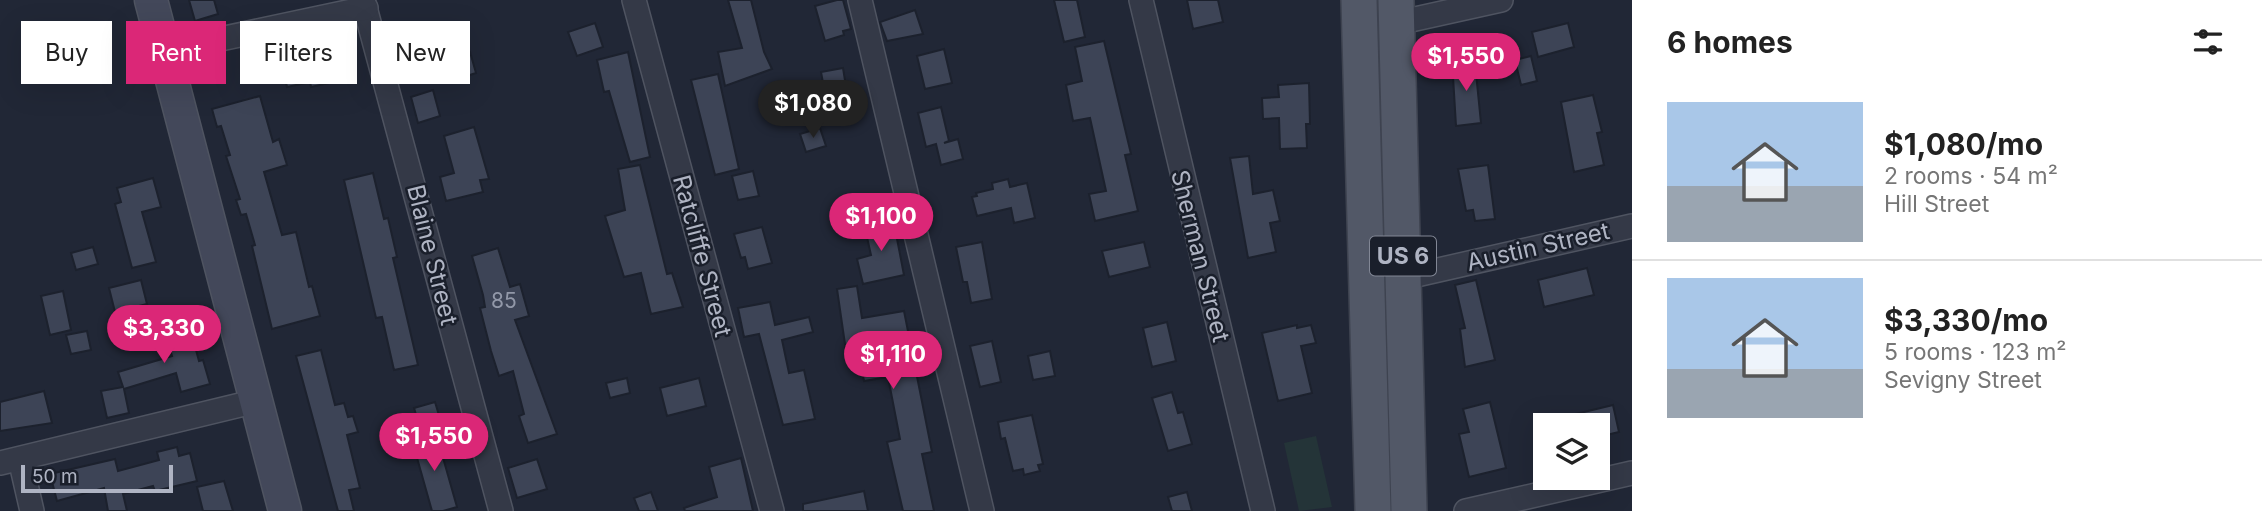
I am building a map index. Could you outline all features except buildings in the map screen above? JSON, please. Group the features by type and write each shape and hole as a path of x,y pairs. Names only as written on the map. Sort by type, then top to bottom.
{"main road":[{"name":"US 6","path":"1359,0 1373,511"},
{"name":"US 6","path":"1396,12 1409,511"}],"street":[{"path":"151,0 156,21"},
{"name":"Ratcliffe Street","path":"634,0 772,511"},
{"path":"860,0 982,511"},
{"name":"Sherman Street","path":"1141,0 1263,511"},
{"path":"1396,12 1501,0"},
{"path":"226,36 364,4"},
{"name":"Blaine Street","path":"364,4 501,511"},
{"path":"173,84 285,511"},
{"name":"Austin Street","path":"1403,278 1632,226"},
{"path":"32,511 10,461 257,401"},
{"path":"1466,511 1553,502 1632,473"}],"shaded area":[{"path":"1316,436 1332,507 1299,511 1284,443"}]}
